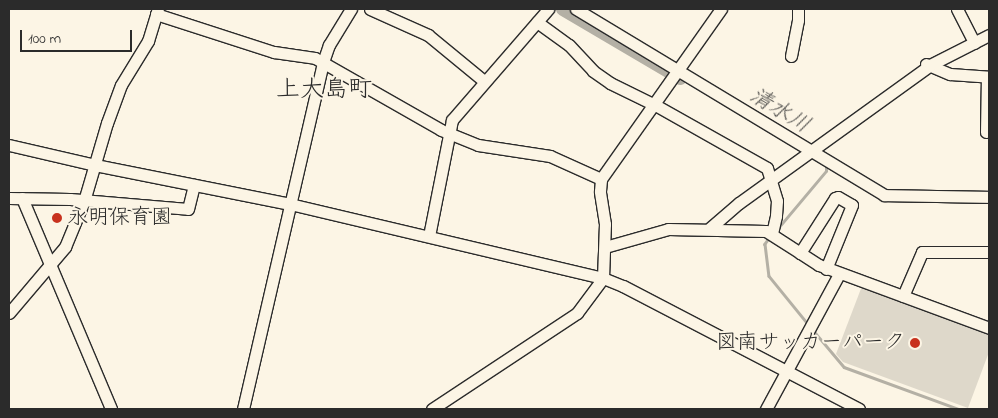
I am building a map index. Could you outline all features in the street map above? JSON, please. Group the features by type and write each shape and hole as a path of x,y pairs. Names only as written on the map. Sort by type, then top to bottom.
{"street":[{"path":"243,409 323,62 336,33 351,9"},
{"path":"370,9 428,35 484,81"},
{"path":"429,236 452,120 548,9"},
{"path":"576,9 675,72 887,196 989,197"},
{"path":"438,408 577,313 603,278 605,247 601,179 720,9"},
{"path":"791,56 798,20 798,9"},
{"path":"957,9 974,43"},
{"path":"9,313 65,247 84,201 121,85 148,41 157,12 274,52 308,55 449,133 478,145 550,156 601,179"},
{"path":"537,22 569,45 605,80 762,164 770,173 777,209 772,233"},
{"path":"710,228 739,203 928,64 989,36"},
{"path":"928,64 950,74 988,77 986,132"},
{"path":"9,145 290,204 603,278 859,409"},
{"path":"9,198 188,208 194,185"},
{"path":"800,254 835,198 838,197 852,205 826,269"},
{"path":"22,198 111,409"},
{"path":"605,247 668,229 710,228 772,233 800,254 826,269 989,328"},
{"path":"903,296 922,252 989,252"},
{"path":"766,409 839,274"}],"shaded area":[{"name":"図南サッカーパーク","path":"862,286 989,334 989,352 968,408 843,362 836,354"}],"waterway":[{"name":"清水川","path":"563,9 680,78"},
{"path":"779,227 826,171 826,165"},
{"path":"770,237 765,244 769,276 808,324"},
{"path":"813,330 844,367 959,409"}],"place":[{"name":"永明保育園","path":"57,218"},
{"name":"図南サッカーパーク","path":"915,343"}],"district":[{"name":"上大島町","path":"324,91"}]}
